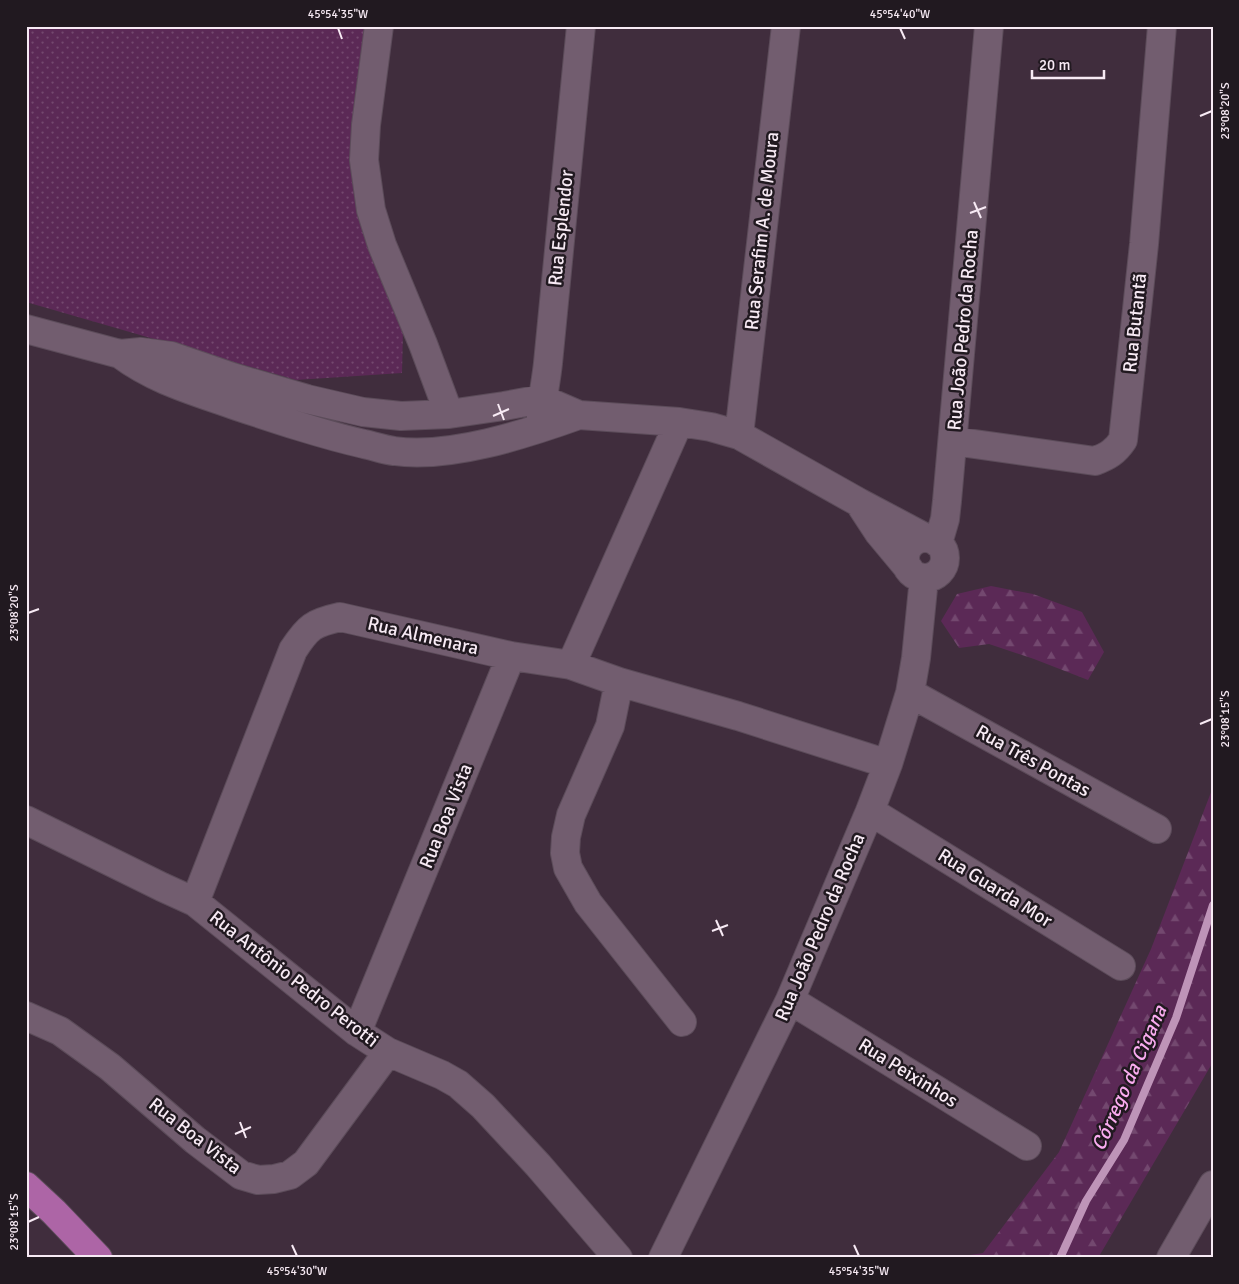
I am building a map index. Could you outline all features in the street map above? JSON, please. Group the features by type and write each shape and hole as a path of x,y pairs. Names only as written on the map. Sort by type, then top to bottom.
{"main road":[{"path":"26,1186 98,1258"}],"street":[{"path":"378,26 366,125 364,160 371,210 382,245 423,344 449,414"},
{"name":"Rua Esplendor","path":"541,429 542,399 548,364 581,26"},
{"name":"Rua Serafim A. de Moura","path":"739,435 786,26"},
{"name":"Rua João Pedro da Rocha","path":"932,541 945,519 948,502 989,26"},
{"name":"Rua Butantã","path":"953,441 1095,460 1108,456 1117,450 1123,440 1144,244 1162,26"},
{"path":"26,329 120,354 141,352 172,356 232,377 306,399 363,412 401,416 449,414 542,399 578,415 678,422 739,435 932,541 944,553 943,565 936,574 916,574 879,533 860,503"},
{"path":"120,354 137,367 160,379 286,423 344,440 394,451 429,451 465,447 541,429 578,415"},
{"path":"571,665 678,422"},
{"name":"Rua João Pedro da Rocha","path":"664,1258 790,1000 888,764 910,693 916,658 916,574"},
{"name":"Rua Almenara","path":"195,902 293,650 304,634 319,621 340,617 511,656 571,665 619,682 738,716 888,764"},
{"name":"Rua Boa Vista","path":"358,1032 511,656"},
{"path":"619,682 610,726 571,816 566,837 568,868 588,903 682,1022"},
{"name":"Rua Três Pontas","path":"910,693 1157,829"},
{"name":"Rua Guarda Mor","path":"870,811 1121,966"},
{"name":"Rua Antônio Pedro Perotti","path":"26,820 162,888 195,902 358,1032 388,1052 442,1075 458,1084 538,1165 618,1258"},
{"name":"Rua Peixinhos","path":"790,1000 1027,1146"},
{"name":"Rua Boa Vista","path":"26,1016 60,1031 110,1067 195,1140 241,1174 258,1180 290,1175 306,1164 388,1052"},
{"path":"1171,1258 1213,1186"}],"green space":[{"path":"26,26 366,26 354,126 403,327 402,373 296,380 26,302"},
{"path":"991,586 1033,594 1082,612 1104,652 1088,680 989,644 959,648 941,621 957,594"},
{"path":"1213,787 1213,1062 1098,1258 952,1258 983,1253 1059,1152 1151,949"}],"waterway":[{"name":"Córrego da Cigana","path":"1060,1258 1086,1201 1124,1140 1176,1018 1213,905"}]}
